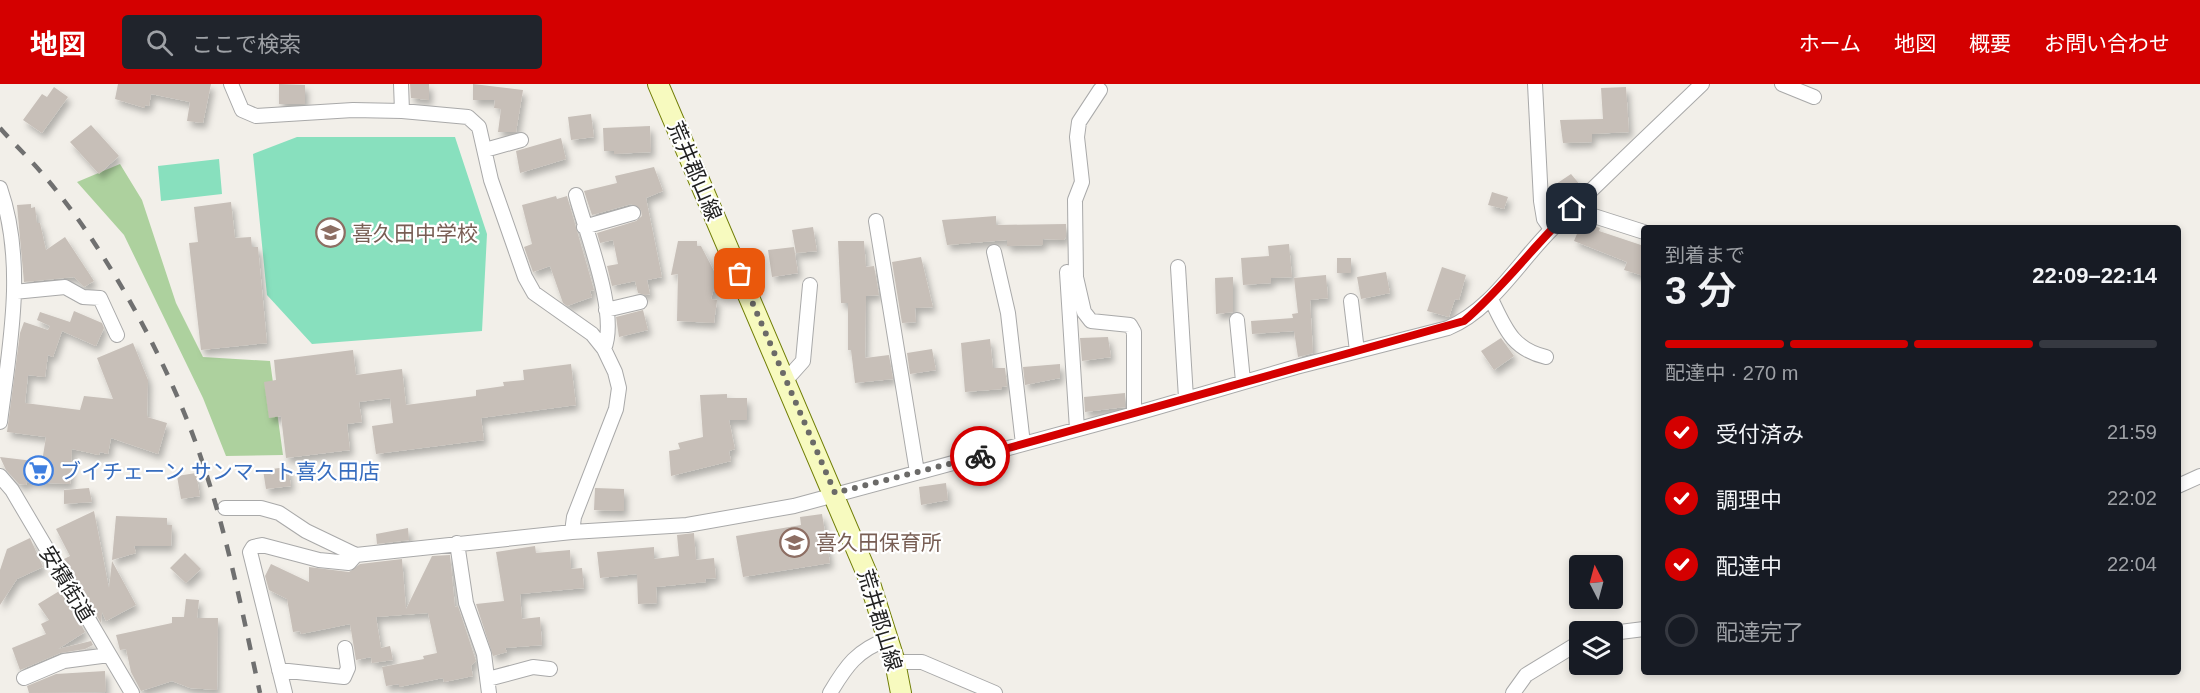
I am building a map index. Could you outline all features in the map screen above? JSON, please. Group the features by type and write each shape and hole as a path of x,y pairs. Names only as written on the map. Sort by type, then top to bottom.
{"main road":[{"name":"荒井郡山線","path":"658,84 835,493 867,574 895,662 901,693"}],"street":[{"path":"231,84 242,110 251,116 353,110 402,111 468,117 482,133 491,180 525,277 534,293 592,333 604,349 615,372 619,388 616,409 574,517 572,532"},
{"path":"401,84 402,111"},
{"path":"1535,84 1540,201 1544,219 1551,229"},
{"path":"225,508 261,508 279,513 306,531 356,555 572,532 687,525 794,506 1456,324 1464,321 1491,299 1551,229 1702,84"},
{"path":"1782,84 1814,97"},
{"path":"1100,90 1079,122 1077,150 1082,182 1075,200 1076,277 1084,312 1091,321 1130,325 1134,332 1134,414"},
{"path":"485,150 521,140"},
{"path":"0,188 10,231 14,292 12,331 0,422"},
{"path":"576,195 597,266 606,310 609,335 604,349"},
{"path":"1572,209 1641,231"},
{"path":"585,227 633,213"},
{"path":"876,221 917,472"},
{"path":"994,252 1008,313 1023,444"},
{"path":"1178,267 1186,398"},
{"path":"1067,272 1077,429"},
{"path":"786,380 804,361 810,285"},
{"path":"14,292 65,287 83,297 99,298 117,335"},
{"path":"1491,299 1519,346 1546,357"},
{"path":"1351,301 1357,351"},
{"path":"606,310 640,302"},
{"path":"1238,320 1243,381"},
{"name":"安積街道","path":"0,476 12,490 132,693"},
{"path":"2181,485 2200,476"},
{"path":"457,543 465,603 484,654 489,693"},
{"path":"285,693 250,557 253,547 262,545 319,560 349,563 356,555"},
{"path":"1623,631 1641,628"},
{"path":"830,693 843,671 858,654 867,646 888,639"},
{"path":"279,670 344,677 348,668 345,648"},
{"path":"1513,693 1516,685 1526,675 1569,649"},
{"path":"24,678 64,661 109,656"},
{"path":"895,662 922,662 995,693"},
{"path":"488,679 533,667 550,669"}],"green space":[{"path":"297,137 455,137 487,234 482,331 312,344 267,295 253,154"},
{"path":"219,159 222,194 161,201 158,166"},
{"path":"120,164 142,200 176,303 203,357 270,361 283,455 226,456 203,398 124,235 77,182"}],"building":[{"path":"118,84 211,84 203,123 187,121 190,102 151,94 149,106 145,105 145,108 115,99"},
{"path":"279,84 305,85 305,104 279,104"},
{"path":"410,84 429,84 429,100 411,98"},
{"path":"473,84 523,90 516,132 498,132 501,109 494,108 495,100 473,100"},
{"path":"54,87 68,97 42,133 23,120 42,94 47,97"},
{"path":"1626,87 1629,132 1592,134 1592,142 1563,143 1560,120 1603,119 1601,88"},
{"path":"591,114 594,137 571,140 568,117"},
{"path":"91,125 119,156 99,174 70,142"},
{"path":"650,126 651,152 614,154 614,151 604,151 603,128"},
{"path":"561,138 566,159 520,173 516,151"},
{"path":"654,167 663,191 646,198 662,277 647,280 650,294 645,295 638,293 635,281 612,286 607,266 618,264 613,240 600,243 597,233 636,221 642,216 641,210 631,204 592,215 584,191 617,183 615,176"},
{"path":"1571,174 1582,187 1564,201 1553,186"},
{"path":"1492,192 1508,197 1504,209 1488,205"},
{"path":"556,196 557,199 567,196 594,290 590,291 592,297 567,306 563,303 550,266 533,272 524,247 532,244 522,205"},
{"path":"231,202 235,238 251,237 252,247 258,247 267,343 201,350 189,243 198,242 194,207"},
{"path":"31,204 31,208 35,207 37,223 40,223 46,250 65,237 94,281 84,287 74,277 24,282 17,205"},
{"path":"996,216 996,225 1066,224 1066,237 1064,240 1043,239 1043,245 1007,246 1007,240 947,245 942,220"},
{"path":"1582,222 1600,228 1599,231 1641,245 1641,275 1624,270 1627,262 1574,241"},
{"path":"813,227 817,251 796,253 792,230"},
{"path":"678,241 697,241 697,246 701,246 717,277 711,299 717,300 714,323 677,321 678,274 671,275"},
{"path":"838,241 864,241 866,267 874,266 879,295 866,296 865,358 889,355 893,379 855,383 851,350 848,350 848,303 841,303"},
{"path":"1289,244 1292,277 1271,278 1271,283 1243,285 1241,258 1269,256 1268,246"},
{"path":"794,247 798,273 772,277 768,250"},
{"path":"921,257 933,307 915,308 916,322 902,323 892,262"},
{"path":"1337,258 1351,258 1351,273 1337,273"},
{"path":"1442,267 1466,275 1459,300 1455,299 1449,317 1427,311"},
{"path":"1386,272 1390,293 1361,299 1357,277"},
{"path":"1326,275 1328,298 1310,300 1313,353 1298,357 1294,331 1252,334 1251,321 1293,318 1292,314 1298,313 1294,278"},
{"path":"1233,277 1233,312 1216,314 1215,278"},
{"path":"643,310 648,330 619,337 616,317"},
{"path":"74,311 102,323 104,328 96,346 62,331 53,357 48,355 45,377 28,375 25,403 80,410 84,396 113,399 97,358 133,343 148,380 147,417 167,423 158,454 111,438 108,454 100,452 99,455 72,449 70,484 27,482 26,485 19,484 6,470 0,457 42,462 46,437 7,432 20,333 24,322 48,330 50,326 37,320 40,312 70,322"},
{"path":"1108,337 1111,357 1082,361 1080,338"},
{"path":"1501,338 1514,356 1494,370 1481,351"},
{"path":"990,339 993,368 1005,368 1007,386 1002,389 965,392 961,343"},
{"path":"932,349 936,370 910,374 907,353"},
{"path":"353,350 356,375 402,369 406,405 476,396 476,390 504,386 503,382 524,380 523,370 571,364 576,405 481,418 484,440 376,454 372,426 393,423 390,398 359,402 362,422 347,424 350,450 286,458 281,416 269,418 264,382 276,380 274,360"},
{"path":"1060,364 1060,378 1025,385 1023,367"},
{"path":"1125,393 1125,407 1085,412 1084,397"},
{"path":"727,394 727,398 747,398 747,420 729,420 735,449 729,451 731,461 671,476 669,451 680,449 678,443 703,437 700,395"},
{"path":"288,467 291,486 266,489 263,470"},
{"path":"196,473 200,496 181,499 177,476"},
{"path":"946,483 948,500 921,505 919,487"},
{"path":"89,488 92,502 64,504 64,490"},
{"path":"595,488 624,489 624,511 594,510"},
{"path":"94,511 109,588 112,561 136,605 106,621 102,612 101,623 64,559 70,556 56,529"},
{"path":"822,514 830,563 743,577 736,536 801,525 800,517"},
{"path":"116,516 167,518 167,525 172,525 171,546 134,546 136,553 112,560"},
{"path":"408,528 409,540 377,544 376,534"},
{"path":"694,533 696,560 714,558 716,578 705,579 706,582 656,587 657,603 638,604 637,574 600,578 597,552 654,547 654,559 679,556 677,535"},
{"path":"30,538 43,567 17,579 0,605 0,570 7,549"},
{"path":"535,546 536,553 570,550 571,569 582,568 584,588 520,594 522,619 540,617 542,645 505,648 507,652 493,656 476,604 504,601 496,552"},
{"path":"185,553 201,569 186,583 170,568"},
{"path":"450,555 455,607 458,606 476,661 471,666 473,676 444,682 443,678 399,687 399,684 386,686 382,667 424,659 423,656 437,653 428,613 376,617 381,648 390,646 393,660 372,663 371,657 356,660 350,624 301,634 300,631 293,632 287,599 269,590 265,576 271,564 309,582 309,567 349,572 360,564 402,559 406,609 432,556"},
{"path":"61,590 85,632 58,649 91,641 93,645 85,649 60,653 20,670 12,648 46,634 41,624 49,620 38,604"},
{"path":"186,599 199,600 197,618 218,618 217,690 190,688 172,681 141,691 131,672 126,649 120,650 116,635 172,623 172,617 184,617"},
{"path":"105,671 106,692 29,693 27,686 56,674"}],"railway":[{"path":"0,128 46,178 93,241 137,314 175,390 203,464 220,520 260,693"}],"way so far":[{"path":"740,274 835,493 980,456"}],"place":[{"name":"喜久田中学校","path":"331,233"},
{"name":"ブイチェーン サンマート喜久田店","path":"39,471"},
{"name":"喜久田保育所","path":"795,542"}],"route":[{"path":"980,456 1296,366 1448,328 1464,321 1491,299 1521,262 1572,209"}]}
